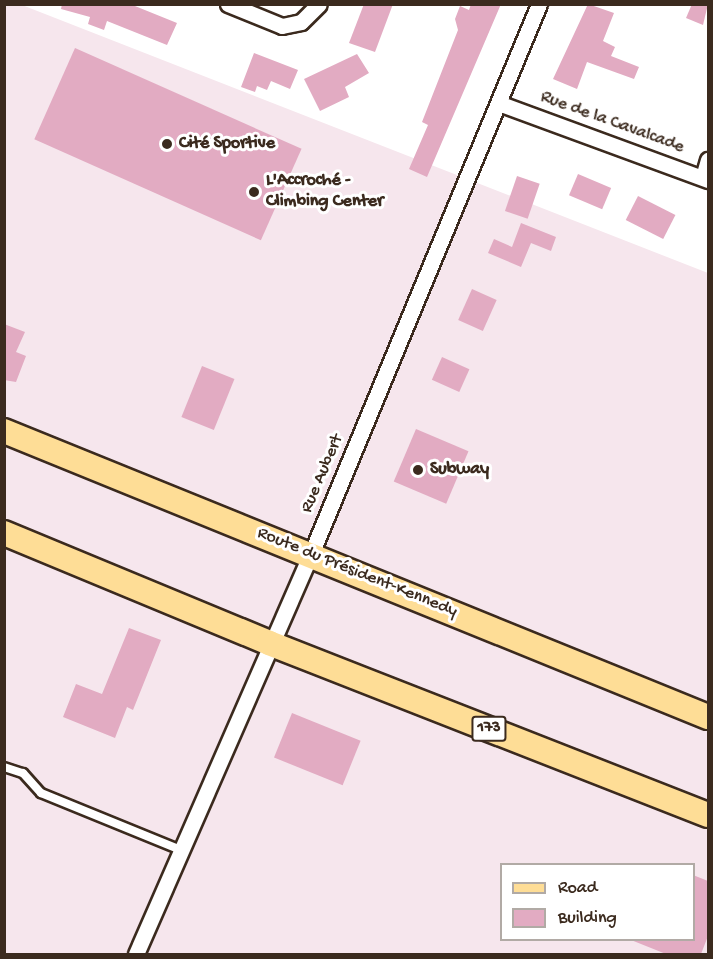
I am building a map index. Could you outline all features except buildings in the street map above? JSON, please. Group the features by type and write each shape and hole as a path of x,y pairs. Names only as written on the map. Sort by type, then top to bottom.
{"main road":[{"name":"Route du Président-Kennedy","path":"4,431 708,717"},
{"name":"173","path":"4,533 269,643 708,815"}],"street":[{"path":"228,4 282,26 301,22 319,4"},
{"name":"Rue Aubert","path":"136,954 269,643 311,554 501,104 539,4"},
{"name":"Rue de la Cavalcade","path":"501,104 705,178"},
{"path":"705,178 708,160"}],"lane":[{"path":"4,767 23,773 41,793 181,850"}],"shaded area":[{"path":"5,5 22,5 708,273 708,954 5,954"}],"place":[{"name":"Cité Sportive","path":"167,144"},
{"name":"L'Accroché - Climbing Center","path":"254,192"},
{"name":"Subway","path":"418,470"}]}
